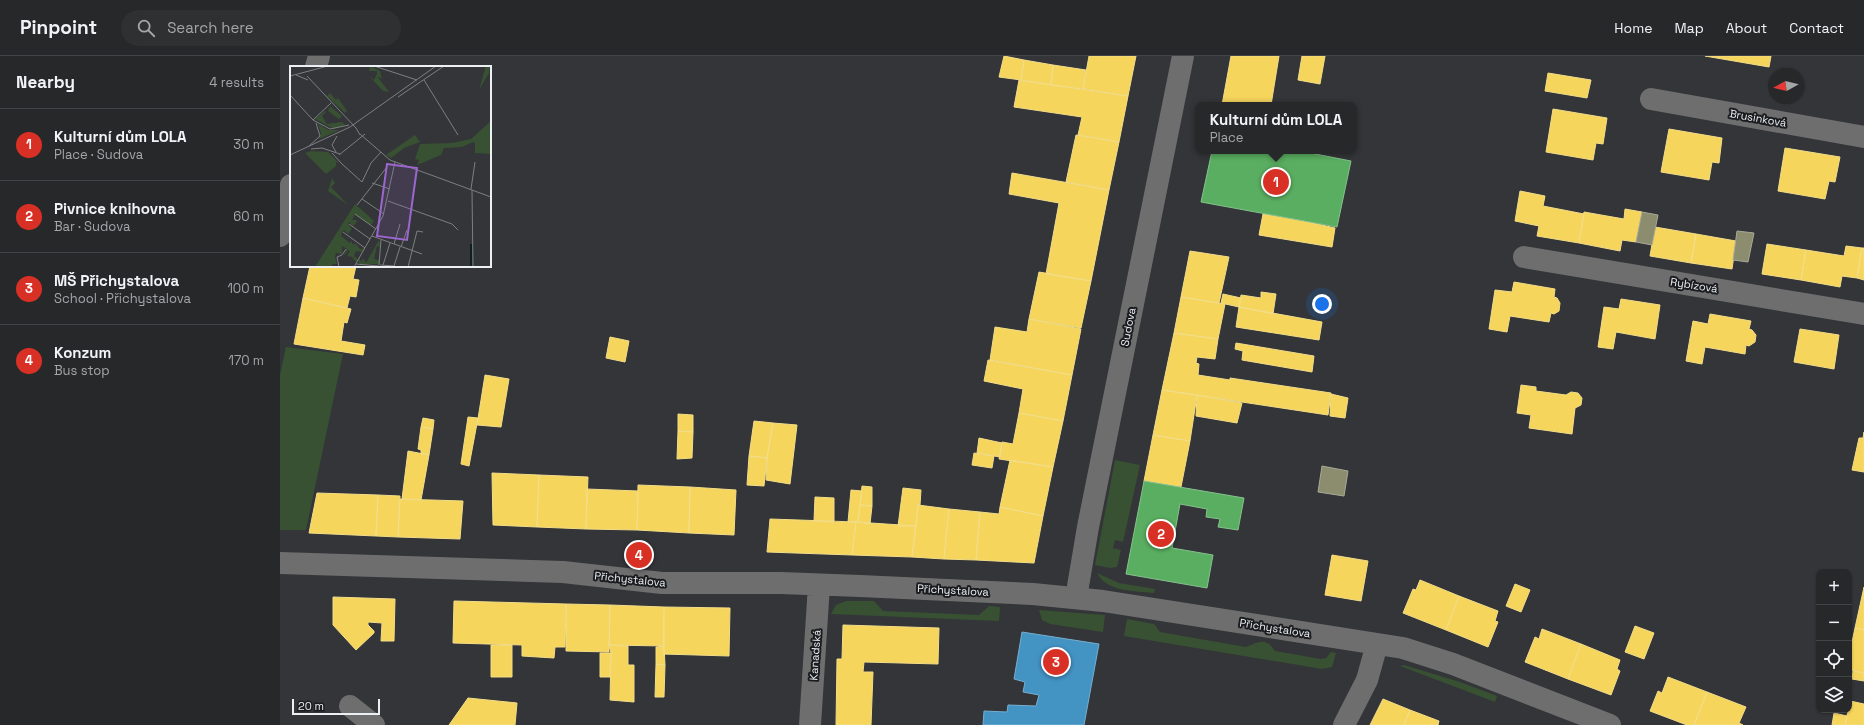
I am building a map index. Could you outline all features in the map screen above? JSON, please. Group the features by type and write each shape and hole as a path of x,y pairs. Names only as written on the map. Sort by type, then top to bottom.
{"street":[{"path":"316,66 319,56"},
{"name":"Sudova","path":"1076,598 1088,527 1183,56"},
{"name":"Brusinková","path":"1651,99 1864,137"},
{"path":"280,236 290,191"},
{"name":"Rybízová","path":"1524,257 1864,314"},
{"name":"Přichystalova","path":"280,563 563,572 675,583 819,585 1010,593 1076,598 1142,606 1403,648 1453,664 1610,725"},
{"name":"Kanadská","path":"810,725 819,585"},
{"path":"1344,725 1367,680 1377,644"},
{"path":"350,706 374,725"}],"green space":[{"path":"286,347 343,354 306,530 280,530 280,375"},
{"path":"1115,460 1140,465 1123,542 1115,540 1113,548 1121,550 1117,567 1110,568 1095,565"},
{"path":"1097,573 1119,583 1155,589 1154,593 1130,591 1114,587 1107,584"},
{"path":"846,601 874,601 883,611 979,615 989,606 1000,607 999,621 831,614 836,605"},
{"path":"1039,610 1105,615 1103,632 1050,624 1042,620"},
{"path":"1127,619 1154,624 1160,632 1246,647 1259,642 1265,642 1275,651 1321,659 1326,658 1331,652 1336,653 1332,667 1322,669 1124,636"},
{"path":"1404,665 1460,682 1497,696 1495,702 1400,666"}],"building: Homes":[{"path":"1004,56 1024,60 1021,80 999,77"},
{"path":"1089,56 1136,56 1128,96 1083,89"},
{"path":"1231,56 1279,56 1271,102 1223,102"},
{"path":"1302,56 1325,56 1320,84 1298,80"},
{"path":"1705,56 1771,56 1769,67"},
{"path":"1024,60 1053,65 1051,85 1021,80"},
{"path":"1053,65 1086,70 1083,89 1051,85"},
{"path":"1548,73 1591,80 1587,98 1545,91"},
{"path":"1019,80 1128,96 1119,142 1078,135 1082,117 1014,107"},
{"path":"1553,109 1607,118 1603,144 1596,143 1593,160 1546,152"},
{"path":"1669,129 1722,138 1719,163 1712,162 1709,180 1661,172"},
{"path":"1076,135 1119,142 1109,190 1066,182"},
{"path":"1785,148 1840,157 1835,182 1829,181 1825,199 1778,191"},
{"path":"1012,173 1109,190 1091,281 1046,274 1059,203 1009,194"},
{"path":"1520,191 1545,196 1543,206 1584,214 1579,243 1537,236 1539,226 1515,221"},
{"path":"1625,209 1642,212 1636,242 1622,240 1620,251 1579,243 1584,212 1624,219"},
{"path":"1263,214 1292,218 1335,228 1332,247 1259,235"},
{"path":"1655,227 1696,234 1691,263 1650,256"},
{"path":"1696,234 1736,241 1732,269 1691,263"},
{"path":"1767,244 1806,250 1801,280 1762,274"},
{"path":"1846,246 1862,248 1857,278 1842,276 1840,287 1801,280 1806,250 1844,256"},
{"path":"1862,248 1864,248 1864,280 1857,278"},
{"path":"1190,251 1229,257 1219,303 1181,297"},
{"path":"310,267 356,267 353,279 359,280 356,297 350,296 347,308 303,298"},
{"path":"1039,272 1091,281 1081,328 1029,319"},
{"path":"1514,282 1555,289 1554,297 1557,298 1560,303 1559,311 1554,314 1551,313 1549,322 1510,316 1507,332 1489,329 1495,290 1512,292"},
{"path":"1261,292 1276,294 1273,314 1239,307 1241,295 1261,298"},
{"path":"1223,294 1241,298 1239,307 1221,303"},
{"path":"1181,297 1225,304 1218,339 1174,333"},
{"path":"303,298 351,309 347,323 344,322 341,341 365,345 363,355 294,344"},
{"path":"1621,299 1660,305 1655,339 1616,332 1613,349 1598,347 1604,307 1619,309"},
{"path":"1239,307 1322,322 1319,340 1236,327"},
{"path":"1710,314 1751,321 1749,329 1756,335 1755,342 1749,346 1746,345 1745,354 1705,347 1702,364 1686,361 1693,321 1708,324"},
{"path":"1029,319 1081,329 1072,375 990,360 995,327 1027,332"},
{"path":"1800,329 1839,335 1834,369 1794,362"},
{"path":"1174,333 1218,339 1215,359 1197,357 1196,363 1199,364 1198,375 1230,380 1230,378 1331,393 1328,415 1162,390"},
{"path":"610,337 629,341 625,362 606,358"},
{"path":"1236,343 1314,356 1312,372 1242,360 1243,351 1235,349"},
{"path":"988,360 1072,375 1063,421 1019,413 1023,389 984,381"},
{"path":"485,375 509,379 501,427 477,425"},
{"path":"1521,385 1536,387 1536,391 1566,395 1571,392 1578,393 1582,398 1581,405 1575,408 1572,434 1529,428 1531,415 1517,413"},
{"path":"1162,390 1197,395 1190,441 1153,435"},
{"path":"1331,394 1348,398 1345,418 1330,416"},
{"path":"1197,395 1242,403 1237,423 1196,416"},
{"path":"1019,413 1063,421 1053,467 999,459 1002,442 1013,444"},
{"path":"678,414 693,415 693,432 678,431"},
{"path":"468,417 478,418 469,466 461,464"},
{"path":"423,418 434,420 433,429 421,427"},
{"path":"754,421 773,423 767,458 749,456"},
{"path":"773,423 797,425 790,484 766,480 767,458"},
{"path":"421,427 433,429 429,455 421,454 421,450 418,449"},
{"path":"678,431 693,432 692,458 677,459"},
{"path":"1864,432 1864,472 1852,470 1859,438 1863,438"},
{"path":"1153,435 1190,441 1181,487 1144,481"},
{"path":"979,438 1002,443 1000,457 977,453"},
{"path":"408,451 429,455 421,500 402,499"},
{"path":"974,453 994,456 992,468 972,465"},
{"path":"749,456 767,458 764,486 747,485"},
{"path":"1010,460 1053,467 1043,516 1000,507"},
{"path":"492,473 539,475 537,527 493,525"},
{"path":"539,475 588,477 586,529 537,527"},
{"path":"638,485 690,487 689,533 637,530"},
{"path":"862,486 872,487 872,506 860,505"},
{"path":"690,487 736,490 734,535 689,533"},
{"path":"903,488 921,490 916,526 898,526"},
{"path":"587,489 638,491 637,530 586,529"},
{"path":"851,490 862,491 858,522 848,522"},
{"path":"317,493 378,495 376,536 309,533"},
{"path":"378,495 400,496 398,537 376,536"},
{"path":"815,497 834,498 834,522 814,521"},
{"path":"400,499 463,501 460,539 398,537"},
{"path":"860,505 872,506 870,524 858,522"},
{"path":"918,505 949,509 944,559 912,557"},
{"path":"1000,507 1043,516 1034,563 976,560 980,512 999,514"},
{"path":"949,509 980,512 976,560 944,559"},
{"path":"770,519 856,522 852,555 767,552"},
{"path":"856,522 916,526 912,557 852,555"},
{"path":"1332,555 1368,561 1361,601 1325,595"},
{"path":"1420,580 1459,596 1446,630 1403,613 1413,589 1416,590"},
{"path":"1515,584 1530,590 1521,612 1506,606"},
{"path":"1864,587 1864,630 1855,628"},
{"path":"1459,596 1498,611 1495,621 1498,622 1488,647 1446,630"},
{"path":"333,597 395,599 394,641 381,641 382,623 368,622 368,625 374,633 356,650 333,625"},
{"path":"454,601 566,604 565,647 555,647 554,658 522,656 522,645 453,643"},
{"path":"566,604 610,605 609,652 566,651"},
{"path":"610,605 664,607 664,646 609,645"},
{"path":"664,607 730,608 729,656 663,654"},
{"path":"843,625 939,628 938,664 864,662 863,672 873,672 871,725 836,725 837,659 842,659"},
{"path":"1635,626 1654,633 1644,659 1625,652"},
{"path":"1855,628 1864,630 1864,673 1852,671 1852,642"},
{"path":"1542,629 1581,644 1568,679 1525,662 1535,637 1539,639"},
{"path":"1581,644 1620,660 1617,669 1620,671 1611,695 1568,679"},
{"path":"491,645 512,645 512,677 491,677"},
{"path":"609,645 628,646 628,665 634,665 634,702 610,700 611,653"},
{"path":"664,646 665,665 656,664 656,647"},
{"path":"600,653 611,653 610,677 600,677"},
{"path":"656,664 665,665 664,697 655,697"},
{"path":"1853,671 1864,673 1864,681 1852,679"},
{"path":"1668,677 1707,692 1694,725 1687,725 1650,711 1658,691 1662,693"},
{"path":"1707,692 1746,707 1739,723 1743,725 1694,725"},
{"path":"468,698 517,703 515,725 449,725"},
{"path":"1383,699 1410,710 1404,725 1370,725"},
{"path":"1852,701 1864,704 1864,725 1845,725 1848,713 1852,713"},
{"path":"1410,710 1439,721 1438,725 1404,725"},
{"path":"1834,713 1847,716 1845,725 1832,725"}],"building: Schools":[{"path":"1022,632 1099,644 1084,725 983,725 984,711 1007,712 1008,705 1036,706 1039,695 1023,692 1025,682 1014,679"}],"building: Public":[{"path":"1211,154 1315,154 1351,161 1337,227 1201,202"},
{"path":"1144,481 1244,498 1238,530 1218,527 1220,519 1206,517 1207,509 1180,504 1172,548 1213,555 1207,588 1126,574"}],"building: Industry":[{"path":"1642,212 1658,215 1652,245 1636,242"},
{"path":"1737,231 1754,233 1748,262 1733,260"},
{"path":"1322,466 1348,471 1344,496 1318,492"}],"place":[{"name":"Kulturní dům LOLA","path":"1276,182"},
{"name":"Pivnice knihovna","path":"1161,534"},
{"name":"Konzum","path":"639,555"},
{"name":"MŠ Přichystalova","path":"1056,662"}]}
